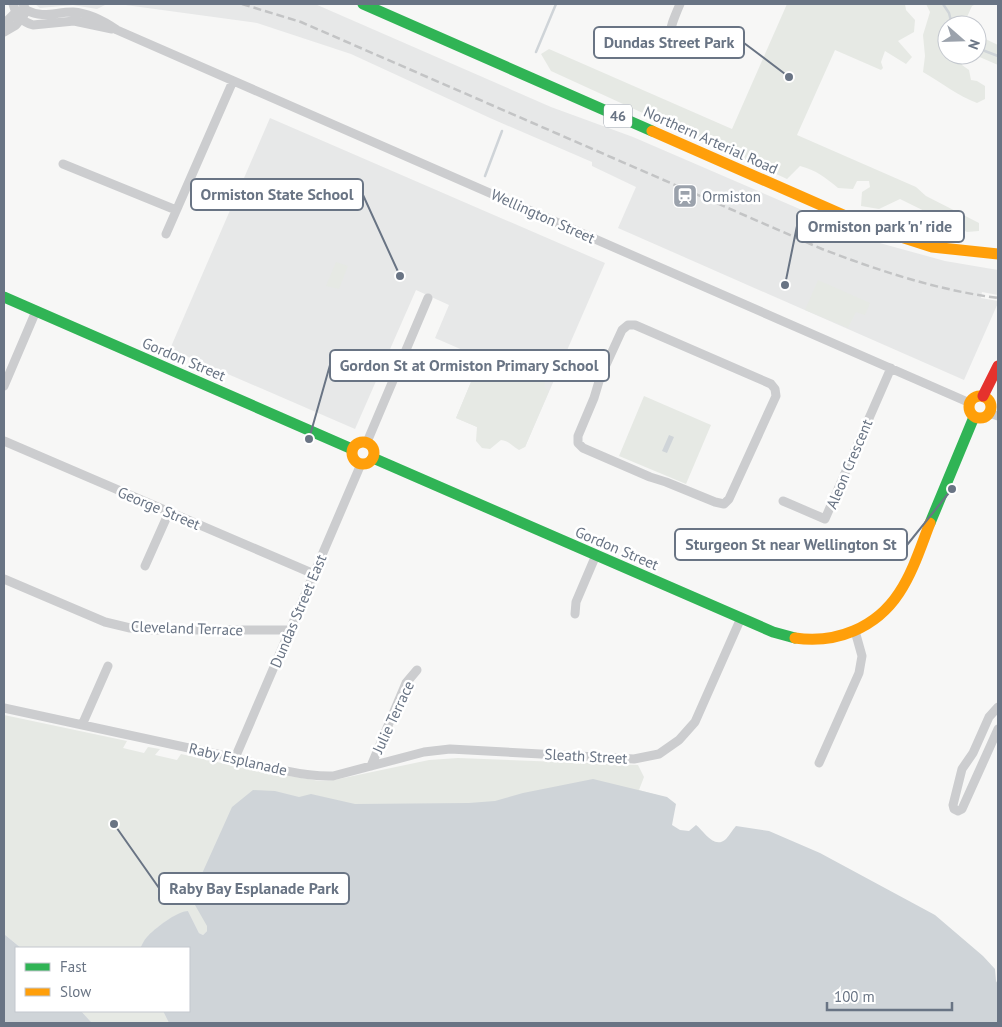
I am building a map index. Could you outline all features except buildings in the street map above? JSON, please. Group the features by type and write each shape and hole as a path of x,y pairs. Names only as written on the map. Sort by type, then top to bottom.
{"street":[{"name":"Northern Arterial Road","path":"364,4 873,228 932,247 998,254"},
{"path":"680,4 670,27 670,34 674,39 702,52"},
{"path":"4,24 24,7"},
{"name":"Wellington Street","path":"24,7 33,14 43,16 72,12 100,19 117,30 970,403"},
{"path":"4,32 16,25 17,12"},
{"name":"Wellington Street","path":"17,12 33,25 74,21 117,30"},
{"path":"166,234 233,81"},
{"path":"63,164 176,210"},
{"name":"Gordon Street","path":"4,297 352,449"},
{"path":"367,442 428,298"},
{"path":"4,386 36,311"},
{"path":"628,325 635,325 771,384 775,389 776,396 757,440 729,499 724,504 650,477 583,448 578,443 578,436 600,378 622,330 628,325"},
{"path":"983,396 998,366"},
{"name":"Aleon Crescent","path":"783,501 825,519 891,368"},
{"path":"983,396 990,403 994,414 983,418 974,417 969,411 970,403 975,397 983,396"},
{"name":"Gordon Street","path":"373,458 773,632 799,639 817,640 855,632 874,620 894,600 903,585 974,417"},
{"name":"George Street","path":"4,442 314,574"},
{"path":"360,442 367,442 374,450 373,458 368,463 361,464 353,459 352,449 360,442"},
{"name":"Dundas Street East","path":"235,758 361,464"},
{"path":"145,566 169,512"},
{"path":"576,614 576,602 596,555"},
{"name":"Cleveland Terrace","path":"4,579 106,622 130,628 154,630 290,630"},
{"name":"Sleath Street","path":"472,750 634,759 659,754 679,740 695,722 741,618"},
{"path":"819,762 859,673 862,656 855,632"},
{"path":"82,725 108,666"},
{"name":"Julie Terrace","path":"371,766 406,684 417,670"},
{"path":"998,707 989,717 973,753 962,769 953,804 954,808 958,811 962,809 998,729"},
{"name":"Raby Esplanade","path":"4,708 261,765 320,776 333,776 424,752 450,749 472,750"}],"shaded area":[{"path":"35,4 107,4 97,9 73,5 40,8"},
{"path":"118,4 315,4 551,107 633,137 876,242 945,261 998,270 998,295 982,292 981,298 998,301 998,303 964,380 618,228 636,187 592,166 592,162 490,118 351,54 257,23"},
{"path":"787,4 905,4 906,10 915,20 914,32 898,41 912,57 906,64 885,51 881,62 883,68 881,70 835,50 797,135 916,187 926,196 979,223 979,231 967,232 900,199 879,209 861,206 862,192 870,187 869,181 857,181 853,189 838,188 820,175 800,166 787,179 551,71 541,54 549,49 732,129"},
{"path":"926,4 976,4 972,6 968,15 937,15 937,65 962,65 969,70 971,80 985,86 985,99 977,103 970,100 923,72 925,56 923,35 930,12"},
{"path":"987,40 998,45 998,65 987,60"},
{"path":"270,118 605,263 525,447 456,418 481,358 435,338 449,305 416,290 355,429 170,349"},
{"path":"336,262 348,266 339,289 326,286"},
{"path":"818,280 870,303 865,315 856,312 848,328 805,310"},
{"path":"482,355 492,359 494,375 502,376 504,370 503,361 510,357 518,361 523,368 527,367 533,371 535,376 546,378 544,387 549,391 525,447 519,450 501,440 490,449 482,448 476,441 477,427 456,418"},
{"path":"644,396 711,425 686,484 619,456"},
{"path":"669,435 674,437 667,453 662,451"},
{"path":"4,715 127,741 123,748 144,753 148,747 160,749 155,755 177,760 181,754 258,771 320,781 334,780 429,760 458,758 638,765 644,777 639,790 657,795 207,931 203,935 199,933 188,911 161,925 149,935 141,947 20,947 4,934"},
{"path":"593,779 667,797 676,804 672,825 680,830 689,831 696,825 713,841 722,842 736,826 769,831 820,853 935,915 983,956 995,969 998,984 998,1023 169,1023 164,1012 190,1012 190,947 141,947 146,938 155,930 172,917 183,912 188,911 199,933 203,935 207,931 207,926 191,898 232,807 253,790 275,791 299,797 311,794 355,804 469,803 495,801 523,793"},
{"path":"4,934 20,947 15,947 15,1012 82,1012 92,1023 4,1023"},
{"path":"82,1012 164,1012 169,1023 92,1023"}],"waterway":[{"path":"536,52 556,4"},
{"path":"943,4 950,15"},
{"path":"987,52 998,56"},
{"path":"485,176 502,131"}],"railway":[{"path":"242,4 301,22 822,249 909,279 953,290 998,298"}],"traffic: fast":[{"path":"363,4 652,131"},
{"path":"4,297 352,449"},
{"path":"930,523 974,417"},
{"path":"373,458 773,632 795,638"}],"traffic: slow":[{"path":"652,131 873,228 932,247 998,254"},
{"path":"980,396 988,399 991,407 988,415 980,418 972,415 969,407 972,399 980,396"},
{"path":"359,442 367,442 374,449 374,453 374,457 367,464 359,464 352,457 352,449 359,442"},
{"path":"795,638 810,639 840,636 854,631 879,616 890,605 904,585 930,523"}],"traffic: jam":[{"path":"983,396 998,366"}],"place":[{"name":"Dundas Street Park","path":"789,77"},
{"name":"Ormiston","path":"685,196"},
{"name":"Ormiston State School","path":"400,276"},
{"name":"Ormiston park 'n' ride","path":"785,285"},
{"name":"Gordon St at Ormiston Primary School","path":"309,439"},
{"name":"Sturgeon St near Wellington St","path":"952,489"},
{"name":"Raby Bay Esplanade Park","path":"114,824"}]}
